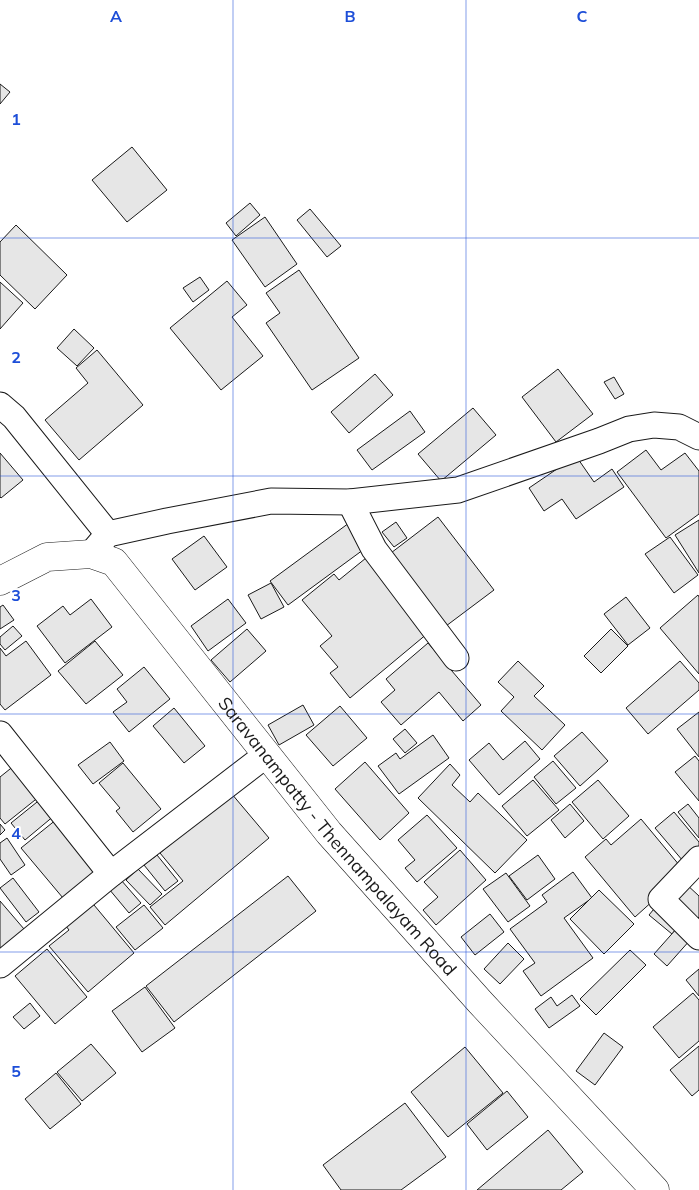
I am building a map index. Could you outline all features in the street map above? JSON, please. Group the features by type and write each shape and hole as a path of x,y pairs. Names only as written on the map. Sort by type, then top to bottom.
{"main road":[{"name":"Saravanampatty - Thennampalayam Road","path":"0,581 47,557 100,544 335,841 480,1002 655,1190"}],"street":[{"path":"0,405 14,418 100,544 167,521 271,501 350,502 458,490 629,429 654,425 679,427 699,437"},
{"path":"350,502 374,549 456,658"},
{"path":"0,734 111,874"},
{"path":"0,965 111,874 266,755"},
{"path":"699,859 661,899 699,937"}],"building":[{"path":"0,84 10,92 0,104"},
{"path":"132,147 167,190 127,222 92,180"},
{"path":"250,203 260,215 236,236 226,223"},
{"path":"310,209 341,246 327,257 297,220"},
{"path":"265,217 297,264 265,287 232,240"},
{"path":"16,225 67,275 35,309 0,275 0,242"},
{"path":"299,270 359,358 312,390 266,323 280,313 266,293"},
{"path":"200,277 209,290 193,302 183,288"},
{"path":"227,281 247,305 232,317 263,356 221,390 170,328"},
{"path":"0,282 23,303 0,329"},
{"path":"74,329 94,348 77,366 57,348"},
{"path":"97,350 143,405 79,460 45,420 88,383 76,368"},
{"path":"558,369 593,414 556,442 522,397"},
{"path":"375,374 393,395 349,433 331,412"},
{"path":"614,377 624,394 615,399 604,382"},
{"path":"473,408 496,435 441,481 418,454"},
{"path":"410,411 425,432 372,470 357,450"},
{"path":"646,450 661,470 685,453 699,471 699,514 666,538 617,472"},
{"path":"0,453 23,480 1,498 0,497"},
{"path":"576,456 594,482 612,469 624,487 576,519 562,499 544,511 529,488"},
{"path":"438,517 494,590 442,629 387,556"},
{"path":"699,520 699,573 675,535"},
{"path":"396,522 407,538 394,547 382,532"},
{"path":"349,523 367,547 288,605 270,581"},
{"path":"204,536 227,567 195,590 172,559"},
{"path":"670,537 698,575 674,593 645,554"},
{"path":"366,558 428,633 350,698 330,673 338,667 320,646 332,636 302,600 334,574 339,580"},
{"path":"271,583 284,607 261,619 248,595"},
{"path":"698,595 699,597 699,674 660,628"},
{"path":"626,597 650,628 628,645 604,614"},
{"path":"91,599 112,627 65,663 37,626 63,606 70,615"},
{"path":"228,599 246,623 208,651 191,626"},
{"path":"3,605 14,620 0,629 0,607"},
{"path":"13,626 22,636 5,650 0,644 0,637"},
{"path":"247,629 266,651 230,682 211,660"},
{"path":"611,629 628,646 601,673 584,656"},
{"path":"26,641 51,675 5,710 0,704 0,648 6,656"},
{"path":"95,641 123,675 86,704 58,671"},
{"path":"428,643 481,705 463,721 439,692 401,725 381,702 395,690 386,679"},
{"path":"518,661 544,686 534,696 565,725 542,750 501,711 514,697 498,682"},
{"path":"680,661 699,683 699,690 648,734 626,708"},
{"path":"144,667 170,699 129,732 113,712 127,702 117,689"},
{"path":"303,705 314,725 279,745 268,725"},
{"path":"340,706 367,738 333,766 306,735"},
{"path":"174,708 205,746 184,763 153,726"},
{"path":"699,712 699,757 677,729"},
{"path":"405,729 417,743 405,753 393,739"},
{"path":"582,732 608,761 580,786 554,756"},
{"path":"433,735 449,758 399,794 378,766 396,753 400,759"},
{"path":"525,741 540,759 499,795 469,760 489,743 503,760"},
{"path":"110,742 124,761 93,784 78,765"},
{"path":"695,756 699,761 699,801 675,772"},
{"path":"553,761 576,788 556,804 534,777"},
{"path":"365,762 409,813 380,840 335,789"},
{"path":"123,763 161,809 133,832 116,811 120,808 99,783"},
{"path":"450,764 460,775 452,785 470,802 478,793 527,840 495,873 418,798"},
{"path":"15,765 40,796 5,824 0,818 0,777"},
{"path":"533,780 559,810 527,836 502,806"},
{"path":"598,780 629,816 603,839 572,802"},
{"path":"231,793 269,838 165,925 150,907 183,881 160,853"},
{"path":"42,798 55,815 25,840 11,823"},
{"path":"570,804 584,821 565,838 551,820"},
{"path":"688,804 699,818 699,838 678,812"},
{"path":"674,812 699,842 699,848 683,861 655,828"},
{"path":"427,815 457,848 417,882 405,868 415,860 398,840"},
{"path":"57,819 98,869 63,898 21,848"},
{"path":"641,819 685,872 635,917 585,857 606,839 611,845"},
{"path":"0,824 5,830 0,835"},
{"path":"7,838 25,865 11,875 0,859 0,843"},
{"path":"460,850 486,880 436,925 423,910 438,897 424,882"},
{"path":"157,855 178,881 165,891 144,865"},
{"path":"538,855 555,879 527,900 509,876"},
{"path":"138,869 162,894 150,905 126,880"},
{"path":"573,872 592,898 564,918 593,958 541,996 523,971 535,963 510,929 547,902 542,895"},
{"path":"506,873 530,906 508,922 483,889"},
{"path":"288,876 316,911 174,1022 146,986"},
{"path":"13,878 39,912 26,922 0,888"},
{"path":"121,880 141,903 129,913 109,889"},
{"path":"685,883 699,896 699,917 696,920 672,897"},
{"path":"599,890 634,924 604,954 570,919"},
{"path":"89,899 134,953 88,992 49,946 69,930 62,921"},
{"path":"0,901 30,936 0,957"},
{"path":"658,904 681,923 672,934 649,915"},
{"path":"144,905 163,928 135,950 116,927"},
{"path":"490,914 504,932 475,955 461,937"},
{"path":"678,927 691,939 667,966 654,954"},
{"path":"508,943 524,959 500,984 484,969"},
{"path":"47,949 87,997 55,1024 15,976"},
{"path":"630,950 646,965 596,1015 580,999"},
{"path":"699,969 699,996 686,980"},
{"path":"145,987 175,1028 142,1052 112,1011"},
{"path":"693,993 699,1000 699,1041 679,1058 653,1027"},
{"path":"572,995 580,1006 549,1028 535,1009 551,997 557,1006"},
{"path":"30,1003 40,1016 24,1029 13,1017"},
{"path":"604,1033 623,1047 595,1085 576,1071"},
{"path":"91,1044 116,1073 82,1101 57,1072"},
{"path":"699,1046 699,1090 692,1096 670,1070"},
{"path":"465,1047 503,1093 448,1137 411,1092"},
{"path":"56,1073 81,1104 50,1129 25,1099"},
{"path":"507,1091 528,1117 487,1150 467,1124"},
{"path":"405,1103 446,1157 401,1190 341,1190 323,1165"},
{"path":"548,1130 583,1172 561,1190 477,1190"}]}
